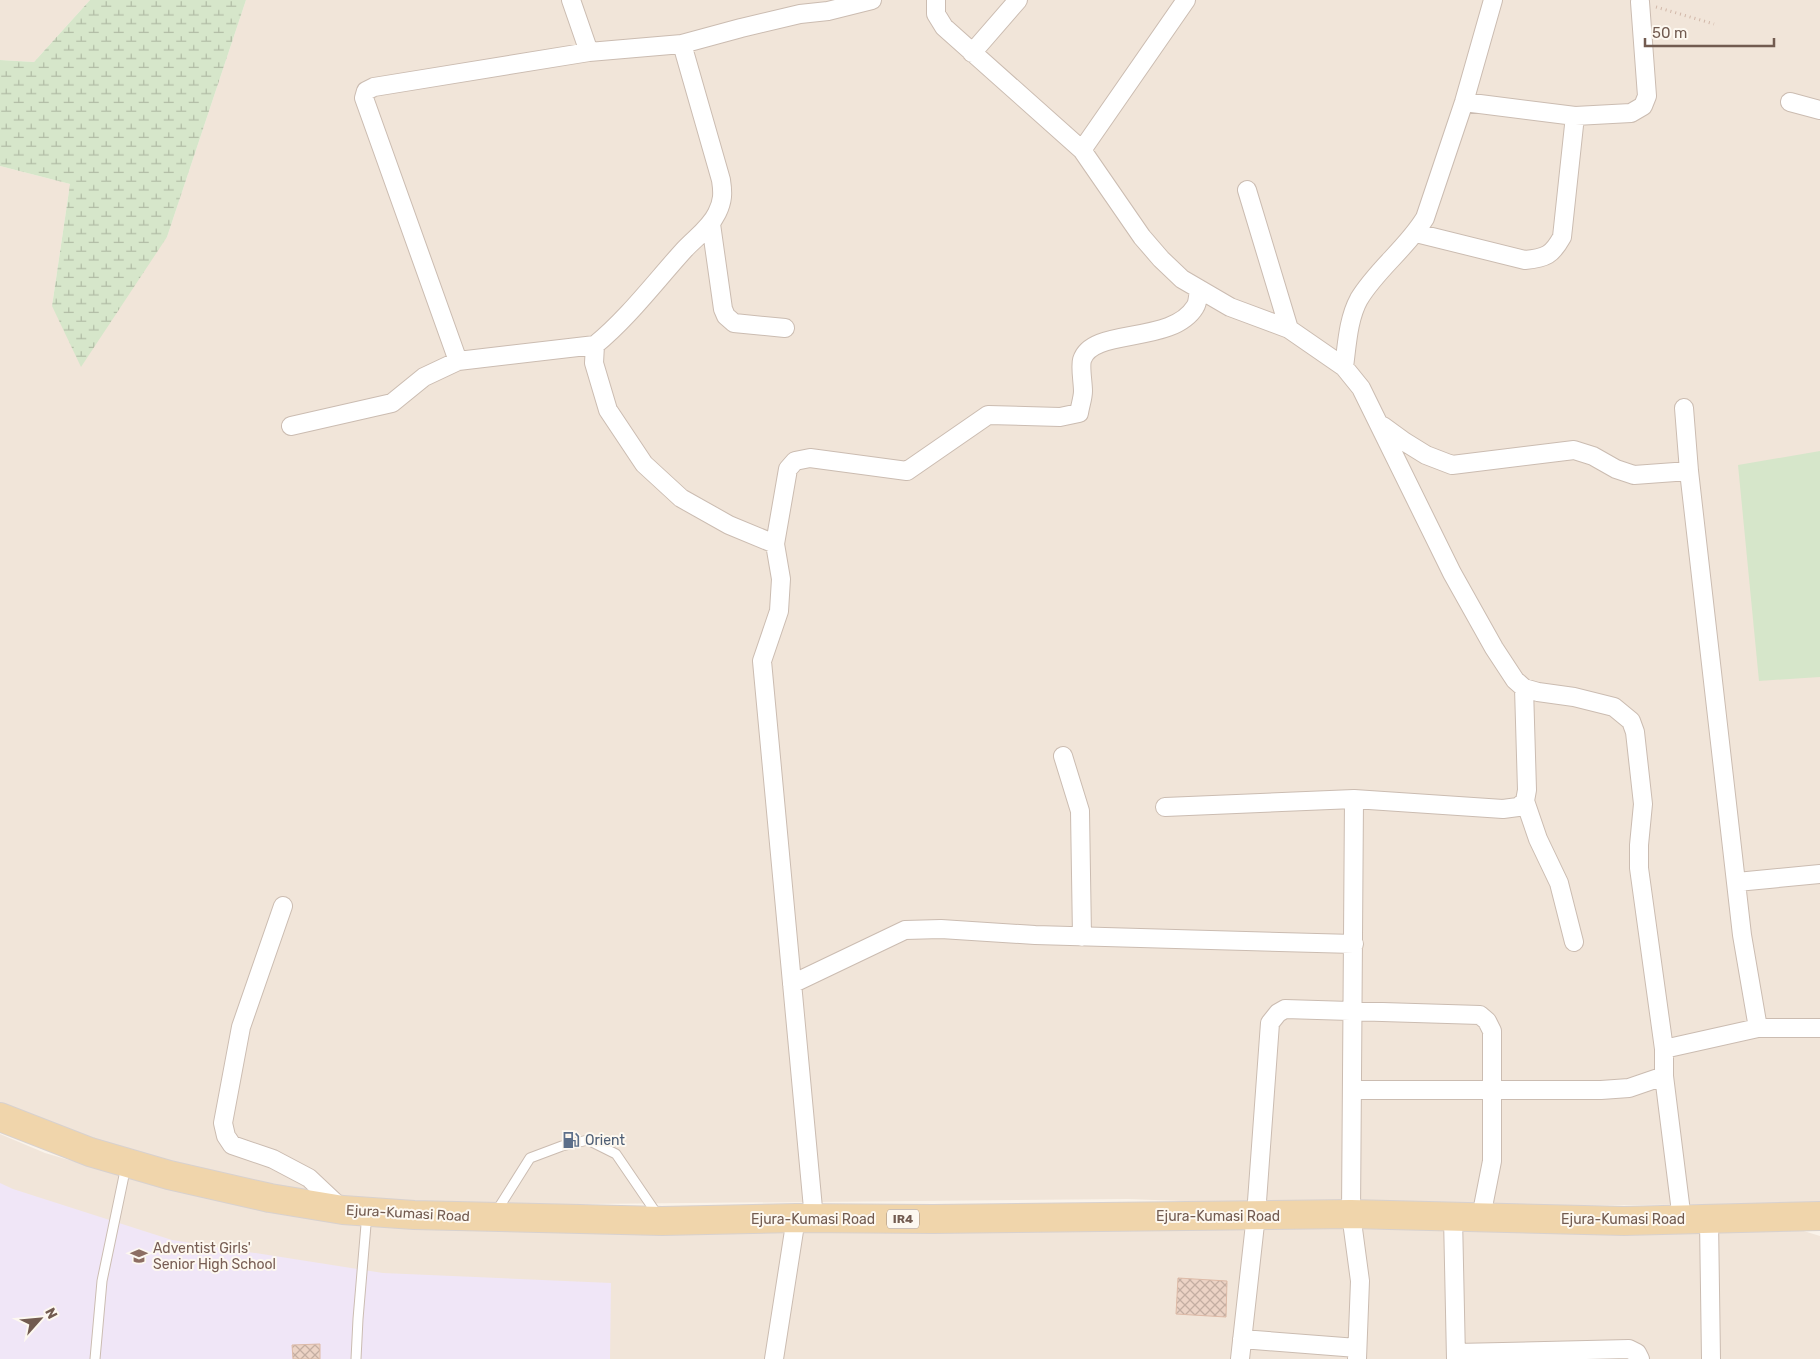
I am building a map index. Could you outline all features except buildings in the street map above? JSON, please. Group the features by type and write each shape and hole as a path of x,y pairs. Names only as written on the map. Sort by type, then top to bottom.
{"main road":[{"name":"Ejura-Kumasi Road","path":"0,1117 90,1152 169,1175 270,1198 355,1210 414,1215 662,1221 805,1218 1351,1214 1624,1221 1820,1216"}],"street":[{"path":"571,0 589,52"},
{"path":"458,361 364,98 366,91 374,87 589,52 682,44 800,14 828,11 872,0"},
{"path":"936,0 936,14 944,27 1082,150 1142,237 1161,260 1182,279 1230,307 1288,328 1344,367 1361,388 1452,573 1494,648 1515,680 1524,688 1538,692 1603,703 1614,707 1631,721 1635,732 1643,804 1639,868 1664,1049 1664,1076 1682,1220"},
{"path":"972,53 1018,0"},
{"path":"1082,150 1186,0"},
{"path":"1344,367 1348,332 1358,300 1372,281 1416,232 1425,218 1464,102 1494,0"},
{"path":"1464,102 1575,116 1631,113 1643,106 1646,96 1640,2"},
{"path":"291,426 392,403 424,377 458,361 595,345 610,333 685,248 711,224 724,196 682,44"},
{"path":"1790,102 1820,110"},
{"path":"1416,232 1525,260 1541,258 1555,250 1562,237 1575,116"},
{"path":"1247,190 1288,328"},
{"path":"711,224 723,309 726,316 734,323 785,328"},
{"path":"774,1359 805,1218 792,984 762,661 779,611 781,579 775,544 788,469 795,461 810,458 907,471 988,415 1060,417 1079,413 1083,394 1082,360 1090,348 1114,338 1156,332 1181,323 1195,307 1200,289"},
{"path":"595,345 594,363 608,410 644,464 681,498 729,525 775,544"},
{"path":"1684,408 1689,471 1742,935 1758,1028"},
{"path":"1379,422 1426,455 1452,465 1574,450 1593,456 1616,469 1634,475 1689,471"},
{"path":"1524,688 1527,790 1525,801 1538,839 1558,883 1574,942"},
{"path":"1063,756 1080,811 1082,937"},
{"path":"1165,807 1354,800 1503,810 1518,807 1525,801"},
{"path":"1242,1339 1357,1354 1360,1281 1351,1214 1354,800"},
{"path":"1737,882 1820,874"},
{"path":"283,906 240,1028 223,1123 226,1136 232,1144 273,1160 309,1178 355,1210"},
{"path":"792,984 905,930 1354,944"},
{"path":"1240,1359 1256,1215 1270,1023 1278,1013 1285,1009 1480,1015 1487,1022 1492,1031 1492,1161 1481,1217"},
{"path":"1664,1049 1758,1028 1820,1028"},
{"path":"1352,1090 1601,1090 1629,1088 1664,1076"},
{"path":"1454,1217 1456,1356 1629,1349 1637,1353 1640,1359"},
{"path":"1709,1220 1711,1359"}],"lane":[{"path":"493,1217 530,1158 562,1146 588,1140 616,1154 662,1221"},
{"path":"95,1359 102,1281 126,1163"},
{"path":"355,1210 358,1319 356,1359"}],"path":[{"path":"1640,2 1714,24"}],"shaded area":[{"path":"0,0 90,0 34,62 0,60"},
{"path":"246,0 1820,0 1820,1203 1360,1208 1128,1199 480,1205 316,1195 178,1169 0,1106 0,166 70,184 52,306 167,237"},
{"path":"0,1134 45,1153 168,1189 312,1217 1784,1225 1820,1236 1820,1359 0,1359"},
{"name":"Adventist Girls' Senior High School","path":"0,1183 13,1189 172,1240 383,1273 611,1283 610,1359 0,1359"}],"green space":[{"path":"90,0 246,0 167,237 81,367 52,306 70,184 0,166 0,60 34,62"},
{"path":"1820,451 1820,677 1759,681 1738,465"}],"place":[{"name":"Orient","path":"571,1140"},
{"name":"Adventist Girls' Senior High School","path":"139,1256"}]}
